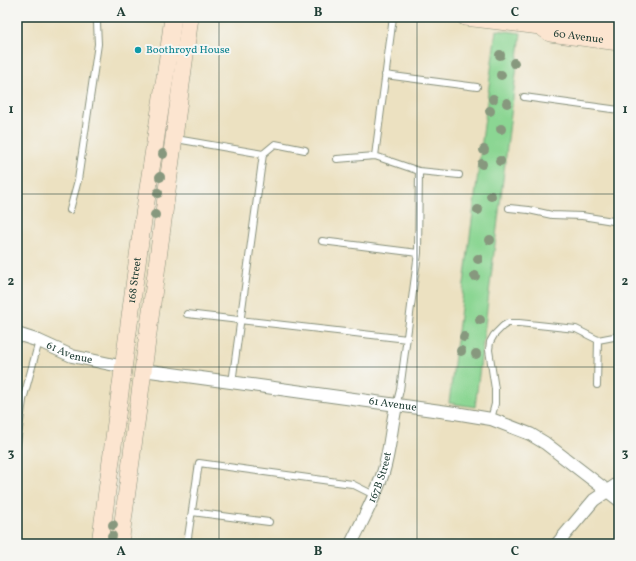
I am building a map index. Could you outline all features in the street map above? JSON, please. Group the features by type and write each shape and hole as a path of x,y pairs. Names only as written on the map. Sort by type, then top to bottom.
{"main road":[{"name":"168 Street","path":"100,544 140,241 173,17"},
{"name":"168 Street","path":"120,544 190,17"},
{"name":"60 Avenue","path":"465,17 533,23 556,21 619,29"},
{"name":"60 Avenue","path":"533,23 550,33 619,42"},
{"path":"140,241 144,254 144,270 135,354 136,361 139,367 143,370"},
{"path":"124,367 128,371 132,381 121,476 121,495 124,514"}],"street":[{"name":"61 Avenue","path":"17,334 72,356 124,367"},
{"name":"61 Avenue","path":"143,370 491,419 530,434 545,443 619,500"},
{"name":"167B Street","path":"351,544 374,495 382,473 389,447 396,406"},
{"path":"557,544 594,500 619,483"}],"lane":[{"path":"70,210 78,180 98,44 97,23 95,17"},
{"path":"375,156 392,17"},
{"path":"385,75 477,87"},
{"path":"524,97 619,110"},
{"path":"175,139 263,154"},
{"path":"232,383 263,154 275,144 305,150"},
{"path":"337,159 375,156 419,171 459,174"},
{"path":"396,406 400,390 418,253 419,171"},
{"path":"509,208 529,210 552,215 582,216 619,222"},
{"path":"322,242 418,253"},
{"path":"187,314 407,339"},
{"path":"491,419 495,404 495,389 489,350 494,335 503,326 508,323 519,323 576,329 598,340 619,336"},
{"path":"597,385 598,340"},
{"path":"17,443 23,400 39,342"},
{"path":"187,544 199,463 352,484 374,495"},
{"path":"192,512 269,522"}],"green space":[{"path":"496,30 521,33 475,407 449,403"}],"place":[{"name":"Boothroyd House","path":"138,50"}]}
